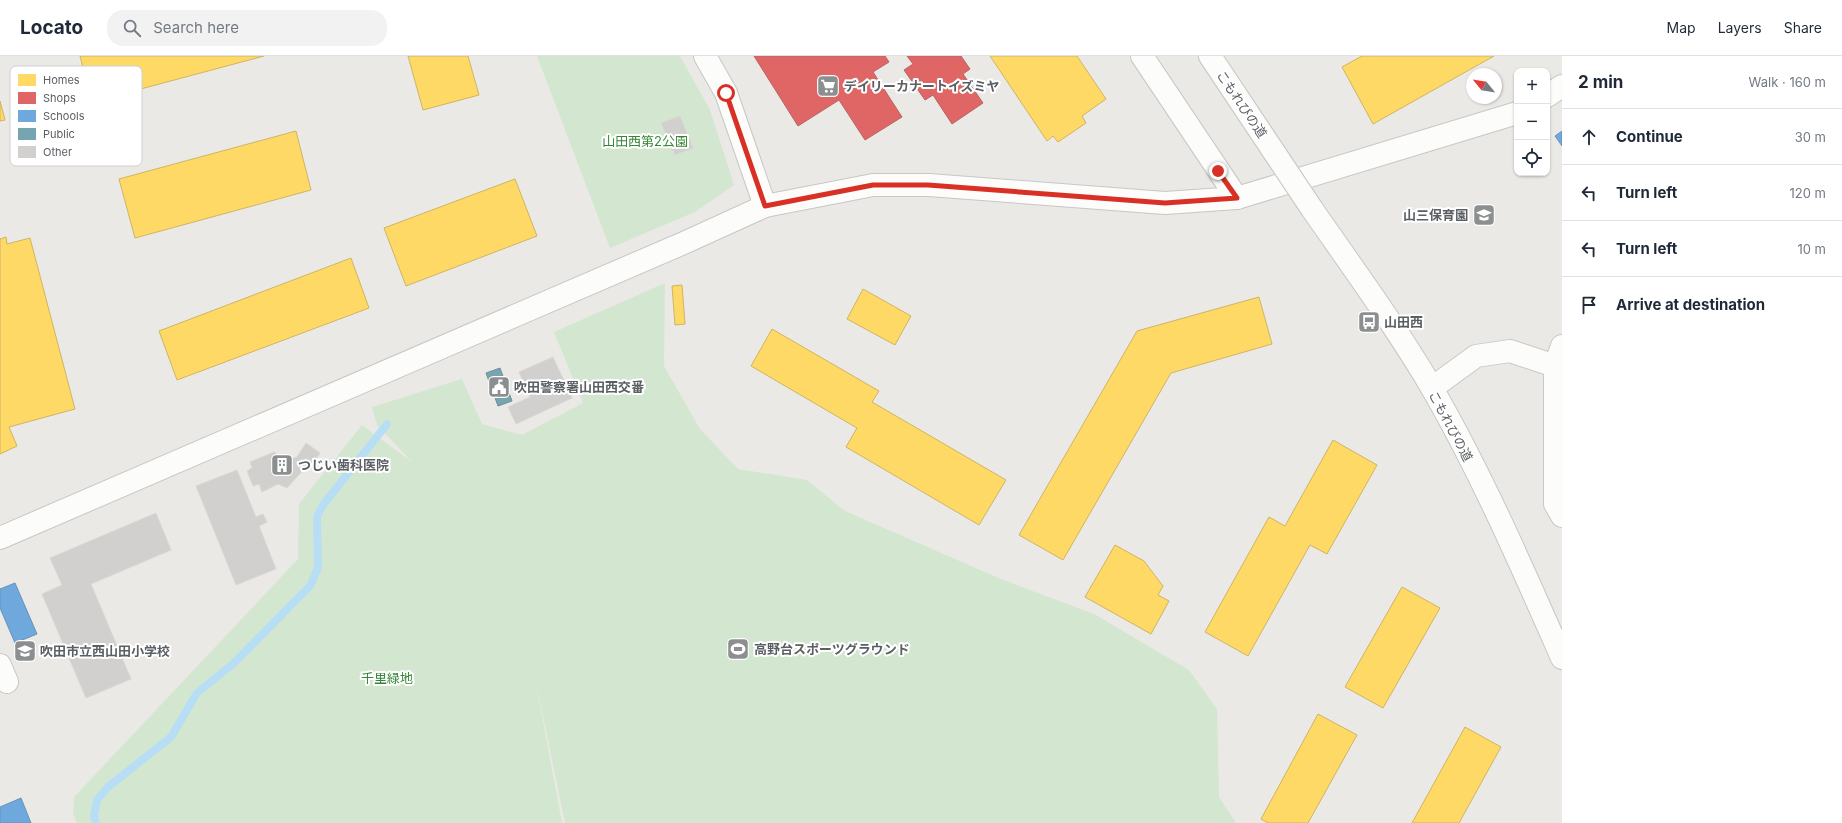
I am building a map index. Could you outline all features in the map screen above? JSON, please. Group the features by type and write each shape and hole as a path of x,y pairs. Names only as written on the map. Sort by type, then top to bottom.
{"street":[{"path":"705,56 726,93 765,206"},
{"path":"1142,56 1237,198"},
{"name":"こもれびの道","path":"1210,56 1382,311 1432,388 1500,516 1562,658"},
{"path":"1550,94 1562,86"},
{"path":"0,538 686,242 765,206 873,185 928,185 1165,203 1237,198 1514,114"},
{"path":"1562,346 1555,366 1555,504 1562,516"},
{"path":"1432,388 1476,356 1510,351 1555,366"}],"green space":[{"name":"山田西第2公園","path":"537,56 680,56 710,110 734,185 695,212 610,248"},
{"name":"千里緑地","path":"665,283 664,366 700,429 738,469 807,480 845,511 1001,579 1094,614 1189,670 1217,709 1219,797 1236,823 565,823 535,678 562,823 77,823 73,813 74,797 298,559 299,504 362,425 412,462 377,425 372,407 462,379 482,424 522,435 583,403 554,332"}],"building: Homes":[{"path":"80,56 264,56 142,89 142,66 83,66"},
{"path":"408,56 468,56 479,95 423,110"},
{"path":"990,56 1077,56 1106,99 1082,116 1086,123 1058,142 1053,136 1047,141"},
{"path":"1362,56 1494,56 1473,68 1466,68 1466,72 1373,124 1342,67"},
{"path":"0,101 5,120 0,121"},
{"path":"296,131 311,190 135,238 119,179"},
{"path":"515,179 537,236 406,286 384,228"},
{"path":"6,237 7,244 30,238 75,409 9,427 17,446 0,454 0,239"},
{"path":"351,258 369,308 177,380 159,331"},
{"path":"682,285 685,324 675,325 672,286"},
{"path":"863,289 911,316 895,345 847,319"},
{"path":"1259,297 1272,344 1171,373 1063,560 1019,535 1137,331"},
{"path":"772,329 879,391 872,402 1006,480 979,525 846,447 857,428 751,366"},
{"path":"1333,440 1377,465 1327,554 1310,545 1248,656 1205,632 1269,517 1285,526"},
{"path":"1115,545 1144,561 1163,586 1158,595 1169,601 1151,634 1085,597"},
{"path":"1402,587 1440,608 1383,708 1345,687"},
{"path":"1318,714 1357,735 1308,823 1268,823 1261,819"},
{"path":"1465,727 1501,747 1459,823 1412,823"}],"building: Shops":[{"name":"デイリーカナートイズミヤ","path":"754,56 885,56 889,62 873,72 902,117 865,140 839,100 798,126"},
{"path":"907,56 961,56 970,69 963,74 983,103 952,124 933,95 925,100 904,70 913,64"}],"building: Schools":[{"path":"1562,131 1562,146 1555,136"},
{"path":"15,583 37,634 15,643 0,608 0,589"},
{"path":"21,798 31,823 0,823 0,807"}],"building: Public":[{"name":"吹田警察署山田西交番","path":"500,368 512,401 498,406 486,373"}],"building: Other":[{"path":"680,116 693,148 675,155 661,123"},
{"path":"553,357 572,398 516,424 508,407 530,397 519,372"},
{"name":"つじい歯科医院","path":"306,443 320,453 309,470 305,468 287,488 278,484 262,492 259,484 253,486 247,471 252,468 250,462 274,452 285,461 297,457"},
{"path":"237,470 256,517 263,514 267,522 259,526 276,569 236,585 196,486"},
{"path":"156,513 171,550 91,584 131,679 86,698 42,594 62,585 50,558"}],"waterway":[{"path":"96,823 94,816 97,800 108,787 171,737 197,693 234,663 310,586 318,568 317,517 323,505 387,424"}],"place":[{"name":"デイリーカナートイズミヤ","path":"828,86"},
{"name":"山三保育園","path":"1484,215"},
{"name":"山田西","path":"1369,322"},
{"name":"吹田警察署山田西交番","path":"499,387"},
{"name":"つじい歯科医院","path":"282,465"},
{"name":"高野台スポーツグラウンド","path":"738,649"},
{"name":"吹田市立西山田小学校","path":"25,651"}],"route":[{"path":"726,93 765,206 873,185 928,185 1165,203 1237,198 1218,171"}]}
